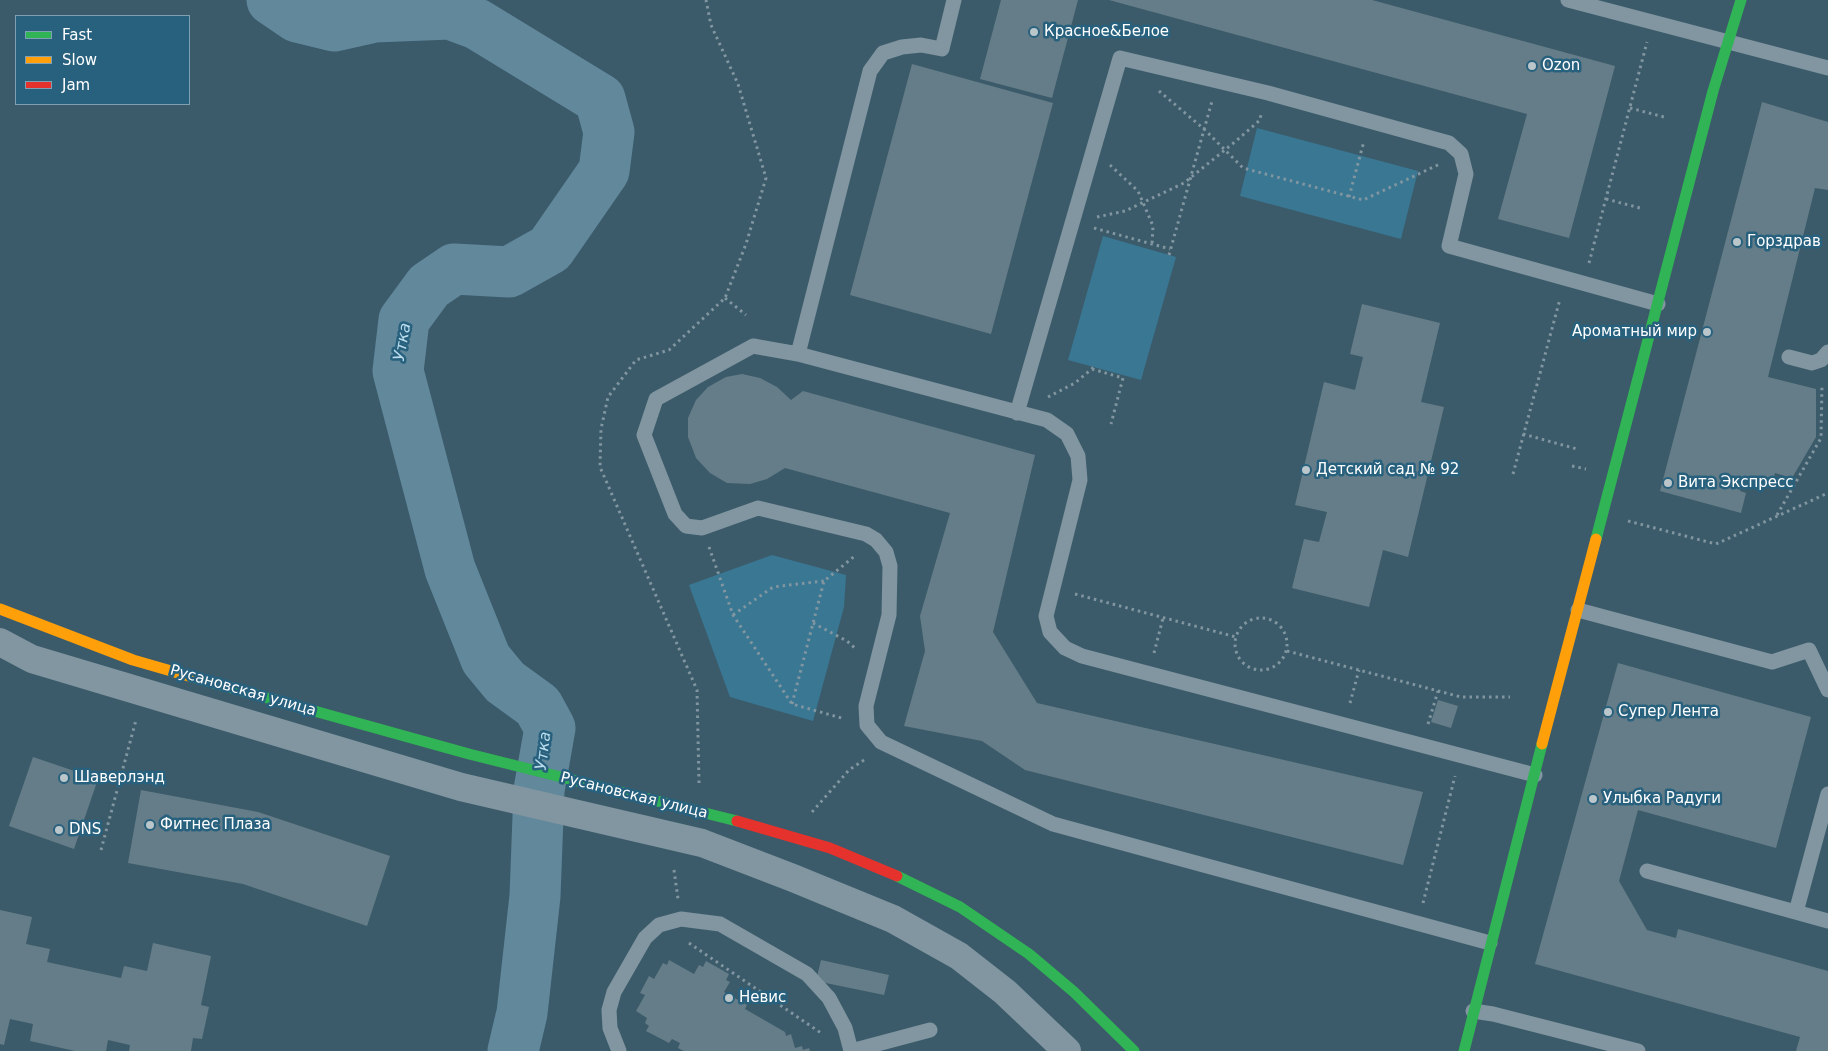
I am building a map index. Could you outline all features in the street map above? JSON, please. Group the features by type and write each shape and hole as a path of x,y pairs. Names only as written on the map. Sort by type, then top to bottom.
{"street":[{"path":"1464,1051 1490,943 1658,304 1741,0"},
{"name":"Русановская улица","path":"0,609 133,660 469,754 763,827 830,848 898,876 951,903 1029,954 1074,992 1134,1051"},
{"name":"Русановская улица","path":"0,642 32,659 461,787 702,844 893,920 958,956 1005,992 1067,1051"}],"lane":[{"path":"798,354 870,71 883,53 902,47 921,45 942,48 954,0"},
{"path":"1568,0 1828,68"},
{"path":"1017,412 1074,222 1092,151 1120,58 1268,93 1449,143 1461,154 1466,174 1448,246 1658,304"},
{"path":"1490,943 1052,824 881,742 867,725 866,706 889,616 890,566 886,552 876,540 866,534 758,508 702,528 686,526 675,514 644,435 656,399 753,346 798,354 1047,420 1067,434 1078,456 1080,480 1046,616 1050,632 1065,648 1082,656 1534,775"},
{"path":"1790,357 1812,363 1822,360 1828,353"},
{"path":"1578,610 1772,662 1808,650 1828,690"},
{"path":"1796,912 1828,794"},
{"path":"1647,871 1828,921"},
{"path":"619,1051 610,1028 608,1010 614,992 644,938 659,925 680,919 720,924 806,974 829,998 845,1028 851,1051 930,1030"},
{"path":"1473,1011 1493,1014 1638,1051"}],"path":[{"path":"1584,284 1653,22"},
{"path":"1169,255 1217,81"},
{"path":"1158,90 1204,129 1243,168 1363,200 1461,154"},
{"path":"1074,222 1125,211 1191,178 1260,120 1268,93"},
{"path":"1630,108 1664,118"},
{"path":"1349,197 1369,121"},
{"path":"1092,151 1118,170 1138,191 1153,226 1152,244"},
{"path":"1606,199 1640,208"},
{"path":"1074,222 1170,249"},
{"path":"1513,474 1565,279"},
{"path":"725,298 746,315"},
{"path":"1776,517 1821,438 1821,386 1828,353"},
{"path":"1017,412 1076,383 1092,368 1123,378 1110,424"},
{"path":"1524,434 1577,449"},
{"path":"1623,520 1716,544 1828,493"},
{"path":"702,528 733,615 792,704 867,725"},
{"path":"733,615 774,587 824,581 876,540"},
{"path":"792,704 824,581"},
{"path":"1053,588 1236,637"},
{"path":"1149,673 1163,618"},
{"path":"1254,619 1268,619 1280,625 1287,637 1287,651 1280,663 1268,670 1254,670 1243,663 1236,651 1236,637 1243,626 1254,619"},
{"path":"813,623 847,641 876,667"},
{"path":"1287,651 1461,698 1510,697"},
{"path":"1344,725 1359,670"},
{"path":"1422,745 1438,691"},
{"path":"101,850 136,718"},
{"path":"812,812 850,770 872,754 881,742"},
{"path":"1417,924 1460,756"},
{"path":"674,870 680,919"},
{"path":"659,925 851,1051"}],"shaded area":[{"path":"1257,128 1418,171 1401,239 1240,196"},
{"path":"1103,236 1176,257 1141,380 1068,360"},
{"path":"772,555 846,575 844,607 813,721 730,697 689,585"}],"building":[{"path":"1001,0 1078,0 1052,98 980,79"},
{"path":"1109,0 1372,0 1615,66 1569,238 1498,219 1527,114"},
{"path":"912,64 1053,103 991,334 850,295"},
{"path":"1762,102 1828,122 1828,190 1815,188 1768,377 1816,389 1816,437 1792,478 1775,473 1772,484 1744,477 1740,491 1746,493 1741,513 1660,491"},
{"path":"1362,304 1440,323 1421,402 1444,407 1408,557 1383,550 1369,607 1292,588 1304,539 1319,542 1327,512 1295,505 1324,382 1355,390 1363,357 1350,354"},
{"path":"742,374 760,378 777,387 791,400 803,391 1035,455 993,632 1037,703 1423,792 1403,865 1025,770 982,741 904,726 925,651 920,616 950,513 785,468 767,479 750,484 727,483 710,473 696,458 688,437 688,418 696,400 708,387 726,377"},
{"path":"1618,663 1811,717 1776,848 1638,810 1619,881 1647,930 1676,938 1678,929 1828,971 1828,1051 1796,1051 1800,1037 1535,964"},
{"path":"1438,700 1458,706 1451,728 1431,722"},
{"path":"33,757 98,779 74,849 9,826"},
{"path":"141,790 258,812 390,856 367,926 243,884 128,863"},
{"path":"0,910 32,917 26,944 50,949 47,962 121,978 124,966 147,971 153,943 211,956 201,1005 209,1007 202,1039 193,1038 191,1051 129,1051 130,1045 108,1040 106,1051 75,1051 30,1041 33,1024 10,1019 4,1045 0,1044"},
{"path":"669,960 694,974 699,965 703,967 706,961 729,974 726,980 730,982 724,992 747,1005 745,1009 785,1032 786,1036 791,1034 795,1048 802,1046 803,1050 809,1048 810,1051 684,1051 678,1048 680,1043 672,1039 669,1043 646,1031 649,1026 645,1023 647,1018 636,1011 645,995 640,993 649,976 654,979 663,963 667,965"},
{"path":"821,960 889,975 884,995 816,981"}],"waterway":[{"name":"Утка","path":"272,0 297,17 334,26 374,17 450,14 477,24 600,99 609,132 604,171 550,249 509,272 454,269 429,286 404,320 398,371 450,569 486,659 505,682 538,706 550,728 539,790 535,896 522,1013 513,1051"}],"traffic: fast":[{"path":"1596,539 1713,91 1741,0"},
{"path":"192,677 469,754 737,821"},
{"path":"1464,1051 1542,744"},
{"path":"897,876 960,907 1029,954 1074,992 1134,1051"}],"traffic: slow":[{"path":"1542,744 1596,539"},
{"path":"0,609 133,660 192,677"}],"traffic: jam":[{"path":"737,821 830,848 897,876"}],"place":[{"name":"Красное&Белое","path":"1034,32"},
{"name":"Ozon","path":"1532,66"},
{"name":"Горздрав","path":"1737,242"},
{"name":"Ароматный мир","path":"1707,332"},
{"name":"Детский сад № 92","path":"1306,470"},
{"name":"Вита Экспресс","path":"1668,483"},
{"name":"Супер Лента","path":"1608,712"},
{"name":"Шаверлэнд","path":"64,778"},
{"name":"Улыбка Радуги","path":"1593,799"},
{"name":"Фитнес Плаза","path":"150,825"},
{"name":"DNS","path":"59,830"},
{"name":"Невис","path":"729,998"}]}
